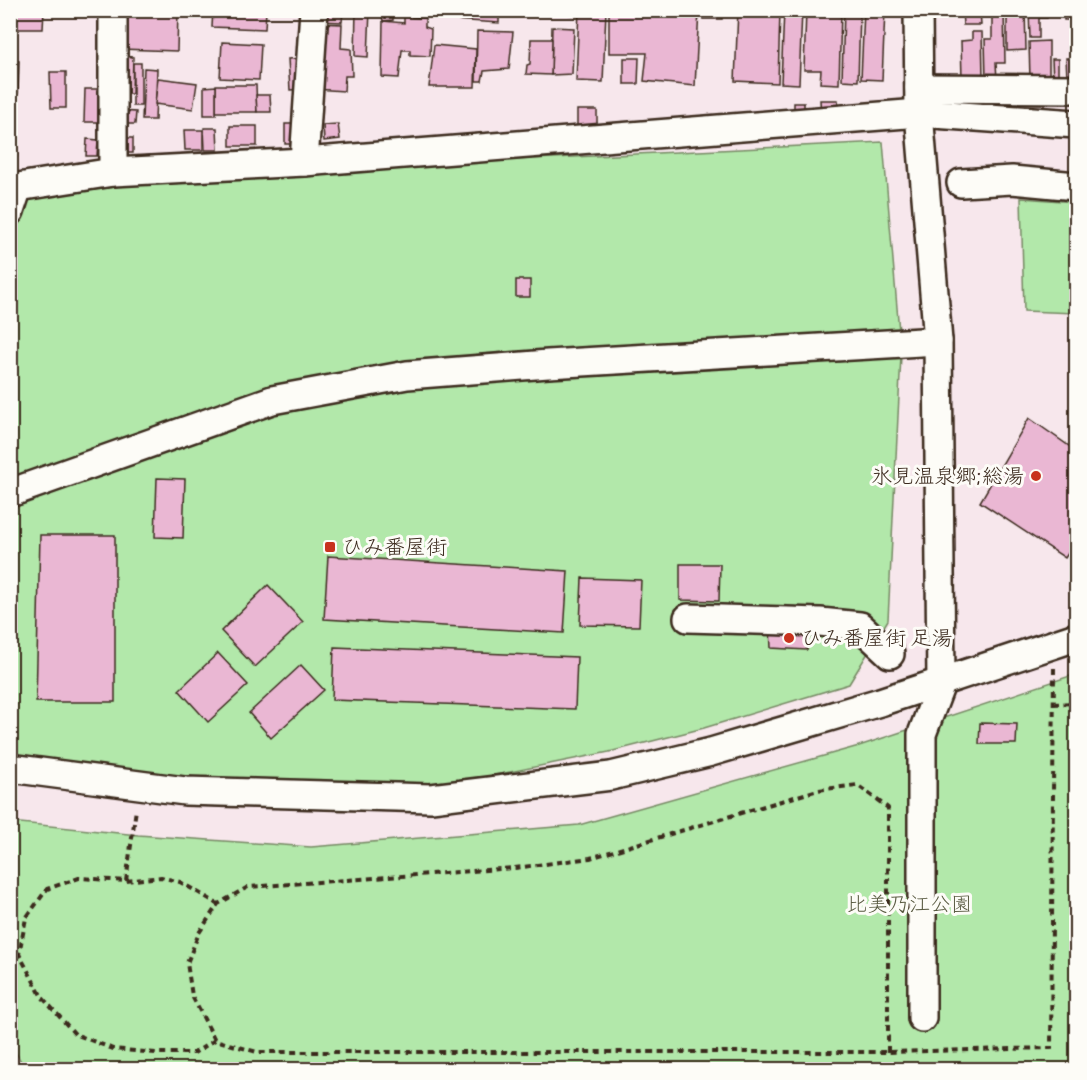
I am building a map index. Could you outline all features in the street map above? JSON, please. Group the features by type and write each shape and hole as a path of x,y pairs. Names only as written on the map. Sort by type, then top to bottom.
{"street":[{"path":"113,10 113,172"},
{"path":"304,162 314,10"},
{"path":"918,10 919,101 938,341 941,684 922,734 922,1018"},
{"path":"13,195 113,172 304,162 919,101 1007,88 1077,89"},
{"path":"1007,88 1008,119"},
{"path":"1037,89 1039,122"},
{"path":"919,101 1008,119 1077,124"},
{"path":"961,183 1012,180 1077,186"},
{"path":"10,493 272,400 407,375 548,364 938,341"},
{"path":"688,618 820,622 860,626 890,654"},
{"path":"10,768 185,790 431,798 588,779 711,752 941,684 1065,641"}],"path":[{"path":"888,1052 888,808 857,785 818,790 590,858 515,868 248,886 218,904 199,933 186,963 192,996 215,1040 257,1052 888,1052 1051,1048 1053,704 1065,641"},
{"path":"1053,704 1077,703"},
{"path":"126,880 140,785"},
{"path":"215,1040 194,1053 156,1053 113,1049 75,1034 42,997 19,954 26,918 47,889 79,878 126,880 161,877 180,882 218,904"}],"green space":[{"path":"883,142 901,355 888,620 849,684 704,728 609,752 430,788 183,780 11,759 10,252 15,223 24,193 302,170"},
{"path":"1021,198 1076,202 1076,313 1024,311"},
{"name":"比美乃江公園","path":"1076,674 1076,1069 26,1070 11,1044 11,822 138,835 311,847 579,825 859,746"}],"building":[{"path":"10,10 44,10 43,29 10,29"},
{"path":"123,10 178,10 177,51 121,49"},
{"path":"213,10 266,10 265,29 212,27"},
{"path":"319,10 353,10 343,12 342,22 318,21"},
{"path":"356,10 370,10 368,57 355,56"},
{"path":"372,10 393,10 393,20 383,21 382,16 372,15"},
{"path":"405,10 418,10 418,16 405,15"},
{"path":"418,10 436,10 436,16 418,16"},
{"path":"436,10 499,10 499,23 454,20 454,16 436,16"},
{"path":"515,10 531,10 531,14 514,15"},
{"path":"551,10 573,10 573,15 551,12"},
{"path":"579,10 606,10 603,82 576,81"},
{"path":"609,10 699,10 695,86 644,81 647,53 609,53"},
{"path":"703,10 722,10 722,19 703,19"},
{"path":"738,10 780,10 778,83 735,81"},
{"path":"784,10 802,10 799,84 781,83"},
{"path":"806,10 841,10 839,84 820,83 821,70 804,70"},
{"path":"844,10 860,10 858,81 842,80"},
{"path":"864,10 885,10 882,80 861,79"},
{"path":"962,10 980,10 981,25 963,25"},
{"path":"983,10 1004,10 1005,63 996,63 997,80 986,80 985,39 992,39 992,13 983,14"},
{"path":"1013,10 1025,10 1026,50 1007,51 1007,15 1013,15"},
{"path":"1029,10 1047,10 1047,18 1039,18 1039,38 1030,38"},
{"path":"1064,10 1070,10 1071,20 1064,20"},
{"path":"404,17 425,18 425,27 431,29 430,56 410,55 410,50 402,50 399,78 382,77 383,21 404,23"},
{"path":"1076,20 1076,77 1075,77"},
{"path":"319,23 342,24 341,48 351,49 352,76 345,76 344,91 315,89"},
{"path":"552,27 574,28 572,74 551,75"},
{"path":"477,31 513,32 509,69 484,71 482,81 476,81"},
{"path":"972,32 982,32 983,78 962,79 961,41 972,40"},
{"path":"531,39 552,39 551,75 526,74 527,65 530,64"},
{"path":"1049,41 1049,79 1030,79 1029,42"},
{"path":"222,42 261,44 259,80 220,78"},
{"path":"434,45 476,49 475,87 429,87"},
{"path":"118,56 133,57 132,94 118,94"},
{"path":"306,58 307,89 290,90 288,59"},
{"path":"624,58 639,58 638,84 624,84"},
{"path":"1066,58 1071,58 1072,77 1067,77"},
{"path":"1052,59 1058,59 1058,78 1053,79"},
{"path":"10,60 19,61 18,93 10,93"},
{"path":"133,63 141,63 141,106 133,106"},
{"path":"144,68 157,69 155,120 142,120"},
{"path":"50,72 66,72 66,108 51,108"},
{"path":"158,78 197,83 193,109 155,104"},
{"path":"216,85 256,85 257,112 216,112"},
{"path":"216,86 216,115 204,115 204,87"},
{"path":"85,89 104,89 103,122 84,122"},
{"path":"256,95 270,95 271,112 257,112"},
{"path":"10,100 14,100 17,157 10,158"},
{"path":"820,100 838,100 839,115 821,115"},
{"path":"794,103 804,103 804,113 794,114"},
{"path":"577,110 597,110 597,129 577,129"},
{"path":"118,111 136,112 135,124 118,124"},
{"path":"285,124 300,124 300,144 285,144"},
{"path":"338,124 340,139 324,141 323,125"},
{"path":"230,126 257,126 257,146 230,146"},
{"path":"204,128 217,128 218,150 205,150"},
{"path":"184,130 203,130 203,150 185,150"},
{"path":"122,138 133,138 133,153 122,153"},
{"path":"87,139 98,140 97,156 86,156"},
{"path":"516,280 530,280 530,297 516,297"},
{"name":"氷見温泉郷;総湯","path":"1029,418 1076,451 1076,541 1065,558 980,502"},
{"path":"157,478 185,479 183,538 155,537"},
{"path":"40,535 115,535 115,702 36,702"},
{"path":"328,556 568,571 564,633 324,619"},
{"path":"680,564 720,564 719,601 680,600"},
{"path":"582,578 641,580 639,626 580,625"},
{"path":"268,585 303,622 255,667 221,631"},
{"name":"ひみ番屋街 足湯","path":"770,627 807,629 807,650 771,648"},
{"path":"334,647 577,657 575,709 332,700"},
{"path":"218,653 248,685 208,722 179,690"},
{"path":"301,665 324,690 271,738 249,713"},
{"path":"980,723 1017,724 1016,744 979,744"}],"place":[{"name":"氷見温泉郷;総湯","path":"1036,476"},
{"name":"ひみ番屋街","path":"330,547"},
{"name":"ひみ番屋街 足湯","path":"789,638"}]}
